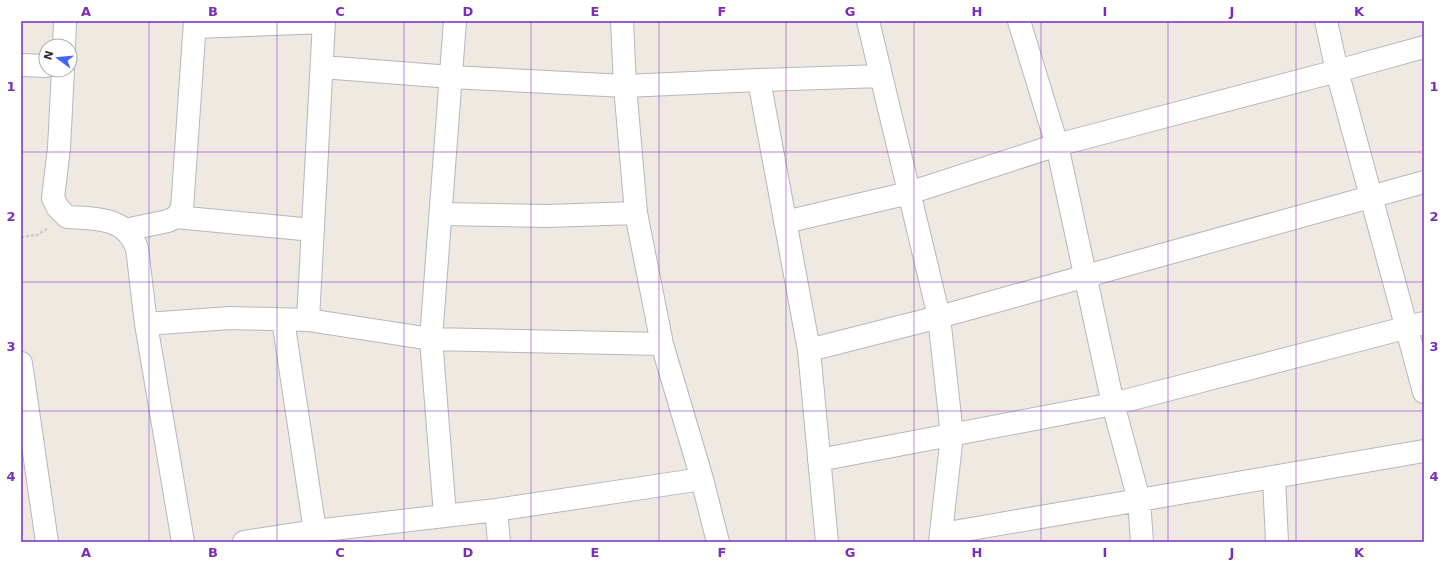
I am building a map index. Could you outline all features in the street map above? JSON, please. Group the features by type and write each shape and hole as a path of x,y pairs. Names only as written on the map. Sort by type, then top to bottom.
{"street":[{"path":"64,38 65,21"},
{"path":"445,515 431,339 455,21"},
{"path":"622,21 625,86 636,213 662,344 702,479 718,542"},
{"path":"868,21 939,317 952,435 941,538 1004,532 1138,500 1424,451"},
{"path":"1326,21 1337,72 1371,197 1415,325 1424,392"},
{"path":"176,217 182,209 195,24 324,22 308,320"},
{"path":"1024,22 1057,146 1113,404 1138,500 1142,542"},
{"path":"785,222 909,193 1057,146 1337,72 1424,47"},
{"path":"21,65 38,66"},
{"path":"322,67 451,77 625,86 881,76"},
{"path":"63,78 59,148 54,198 58,208 66,217 106,220 125,230 134,240 137,248 146,324 183,542"},
{"path":"759,80 809,350 828,542"},
{"path":"809,350 939,317 1424,182"},
{"path":"441,214 547,216 636,213"},
{"path":"125,230 176,217 313,230"},
{"path":"146,324 230,318 308,320 431,339 662,344"},
{"path":"283,320 315,531"},
{"path":"819,460 1113,404 1415,325"},
{"path":"21,363 27,442 47,542"},
{"path":"1274,476 1277,542"},
{"path":"244,542 315,531 496,510 702,479"},
{"path":"496,510 499,542"}]}
